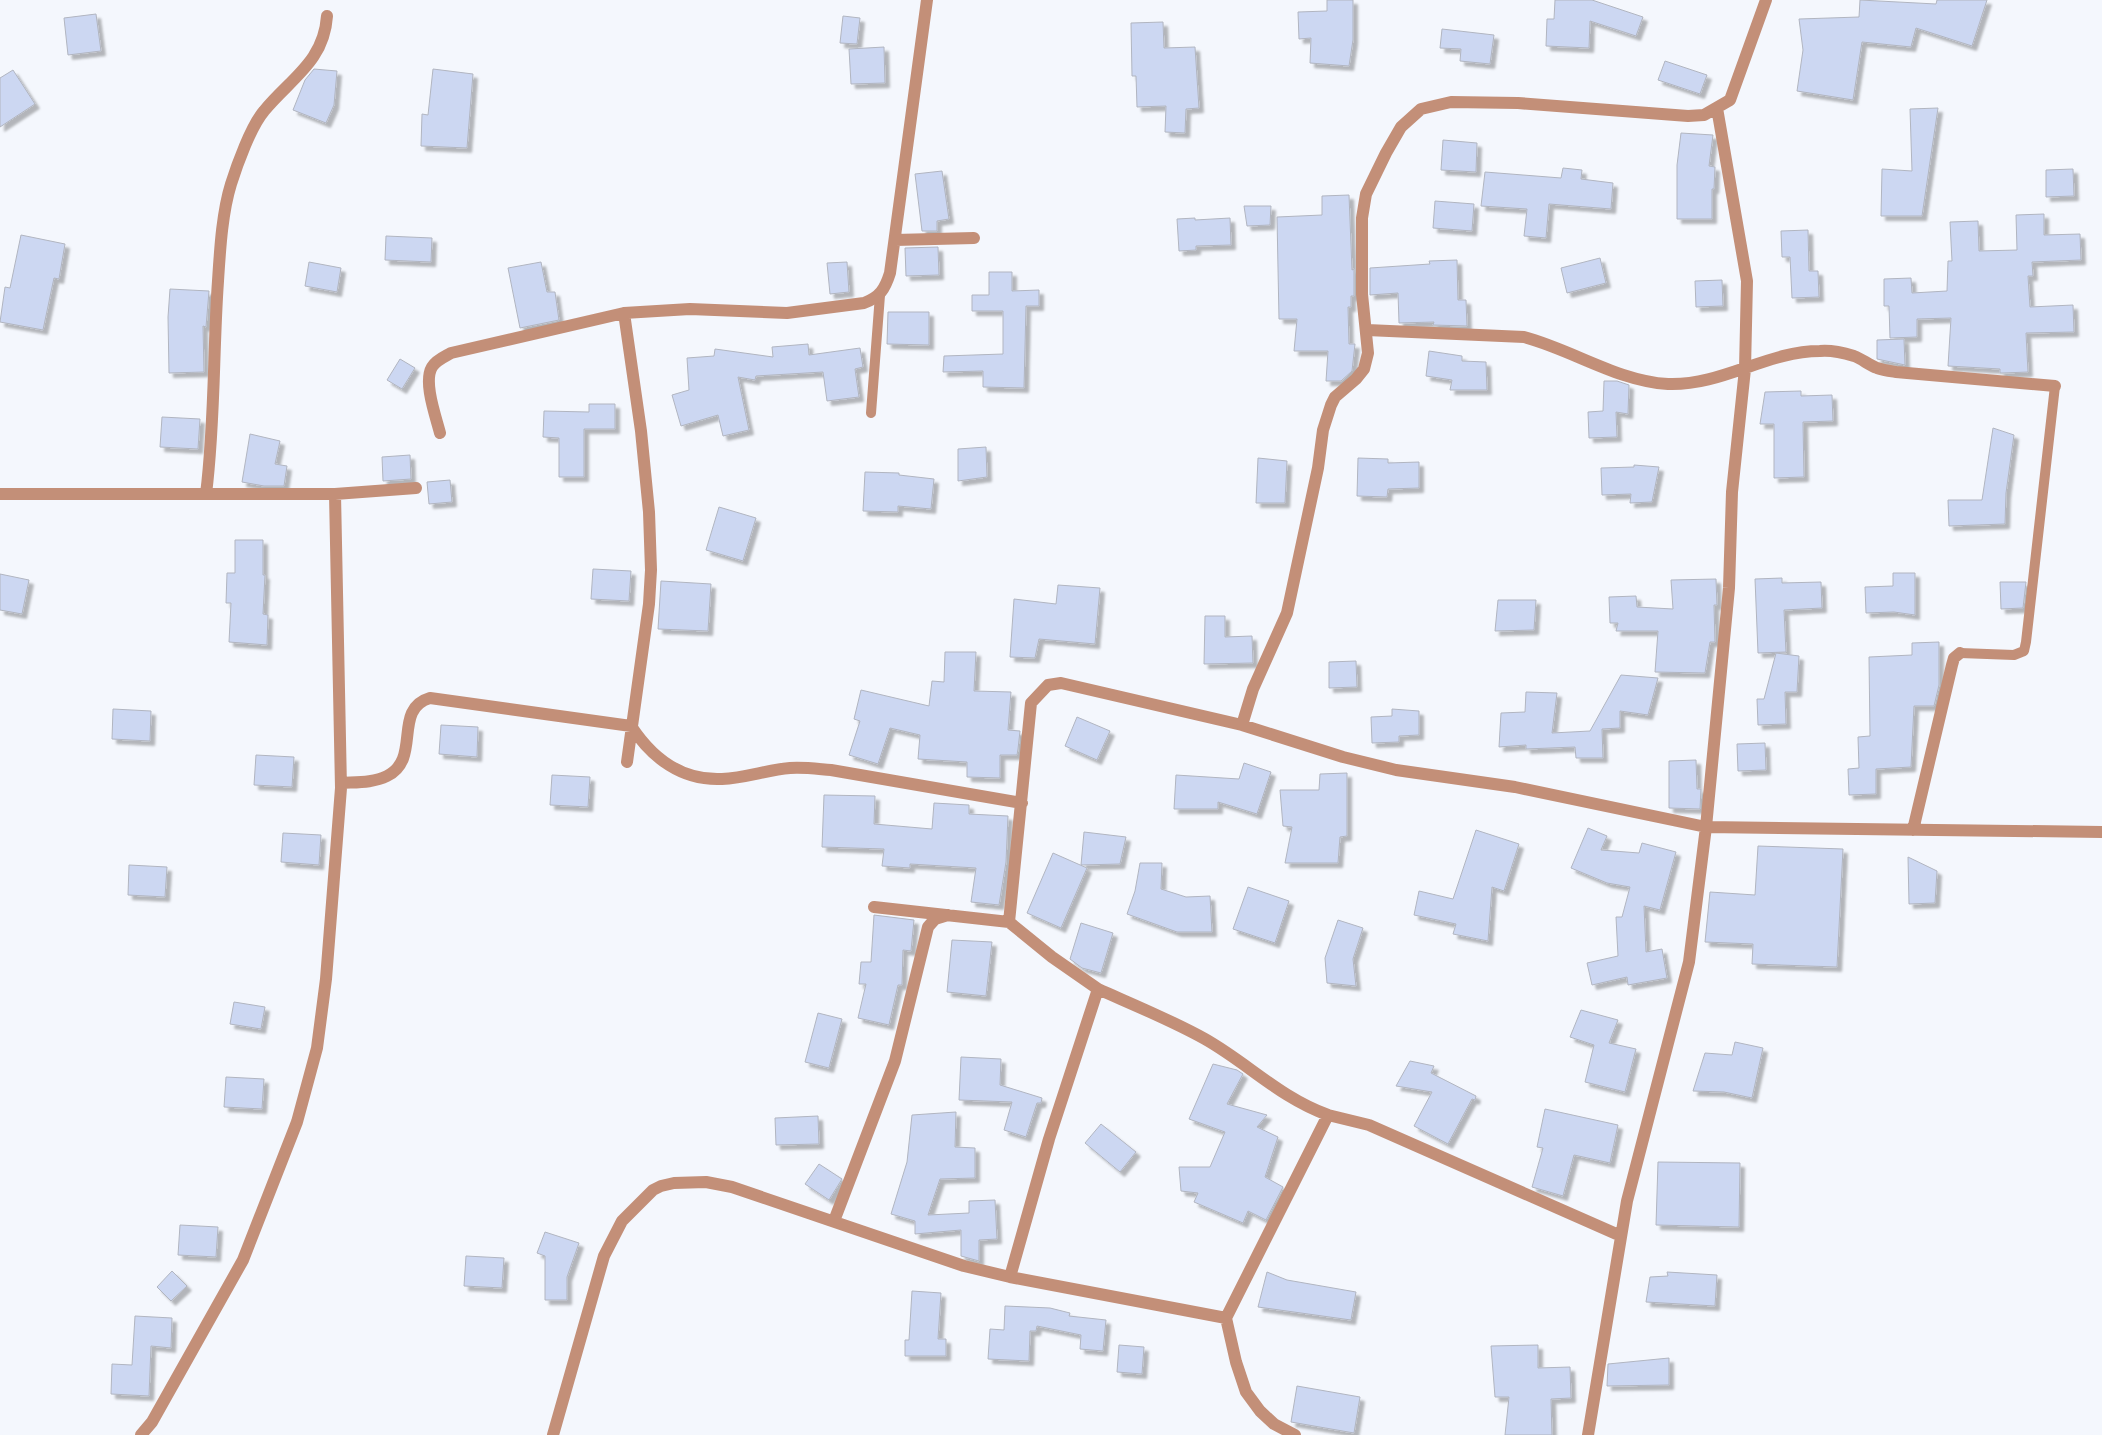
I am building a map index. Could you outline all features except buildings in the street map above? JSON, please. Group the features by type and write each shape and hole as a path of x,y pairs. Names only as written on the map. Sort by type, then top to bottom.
{"street":[{"path":"440,433 429,385 429,375 432,366 451,353 624,313 690,309 787,313 864,302 880,295 886,287 890,273 927,0"},
{"path":"1242,726 1253,689 1287,613 1318,468 1323,430 1331,405 1335,397 1356,380 1364,369 1368,353 1362,294 1362,218 1366,194 1401,127 1421,109 1452,102 1518,103 1688,116 1704,115 1730,100 1766,0"},
{"path":"206,494 212,449 216,308 220,246 231,185 247,143 262,112 300,74 319,50 326,31 327,16"},
{"path":"1588,1435 1627,1201 1689,962 1706,827 1729,588 1732,492 1746,369 1747,281 1717,108"},
{"path":"895,240 974,238"},
{"path":"624,313 641,431 649,512 651,570 649,604 627,762"},
{"path":"1367,330 1524,337 1549,344 1612,371 1643,381 1669,384 1691,382 1746,369 1759,362 1795,353 1822,350 1853,356 1877,368 1896,372 2055,386"},
{"path":"0,494 334,494 416,488"},
{"path":"141,1435 152,1422 243,1260 296,1122 317,1048 326,979 341,783 334,494"},
{"path":"1913,830 1952,665 1954,658 1960,653"},
{"path":"1009,922 1030,703 1048,685 1061,683 1242,726 1343,757 1396,770 1515,787 1706,827 2102,832"},
{"path":"341,783 373,781 396,771 402,762 405,752 410,717 420,701 430,698 631,726 644,745 662,761 678,772 696,778 722,779 788,768 805,768 832,770 1022,802"},
{"path":"874,907 1009,922 1052,957 1098,989 1206,1040 1305,1107 1376,1128 1621,1236"},
{"path":"834,1221 896,1061 928,927 935,919 948,915"},
{"path":"1010,1277 1049,1139 1098,989"},
{"path":"1295,1435 1274,1424 1260,1411 1246,1392 1236,1362 1226,1318 1328,1115"},
{"path":"552,1435 604,1256 622,1222 653,1190 674,1183 706,1182 732,1187 964,1266 1010,1277 1226,1318"}],"lane":[{"path":"871,414 880,295"},
{"path":"1960,653 2014,655 2024,651 2055,386"}]}
